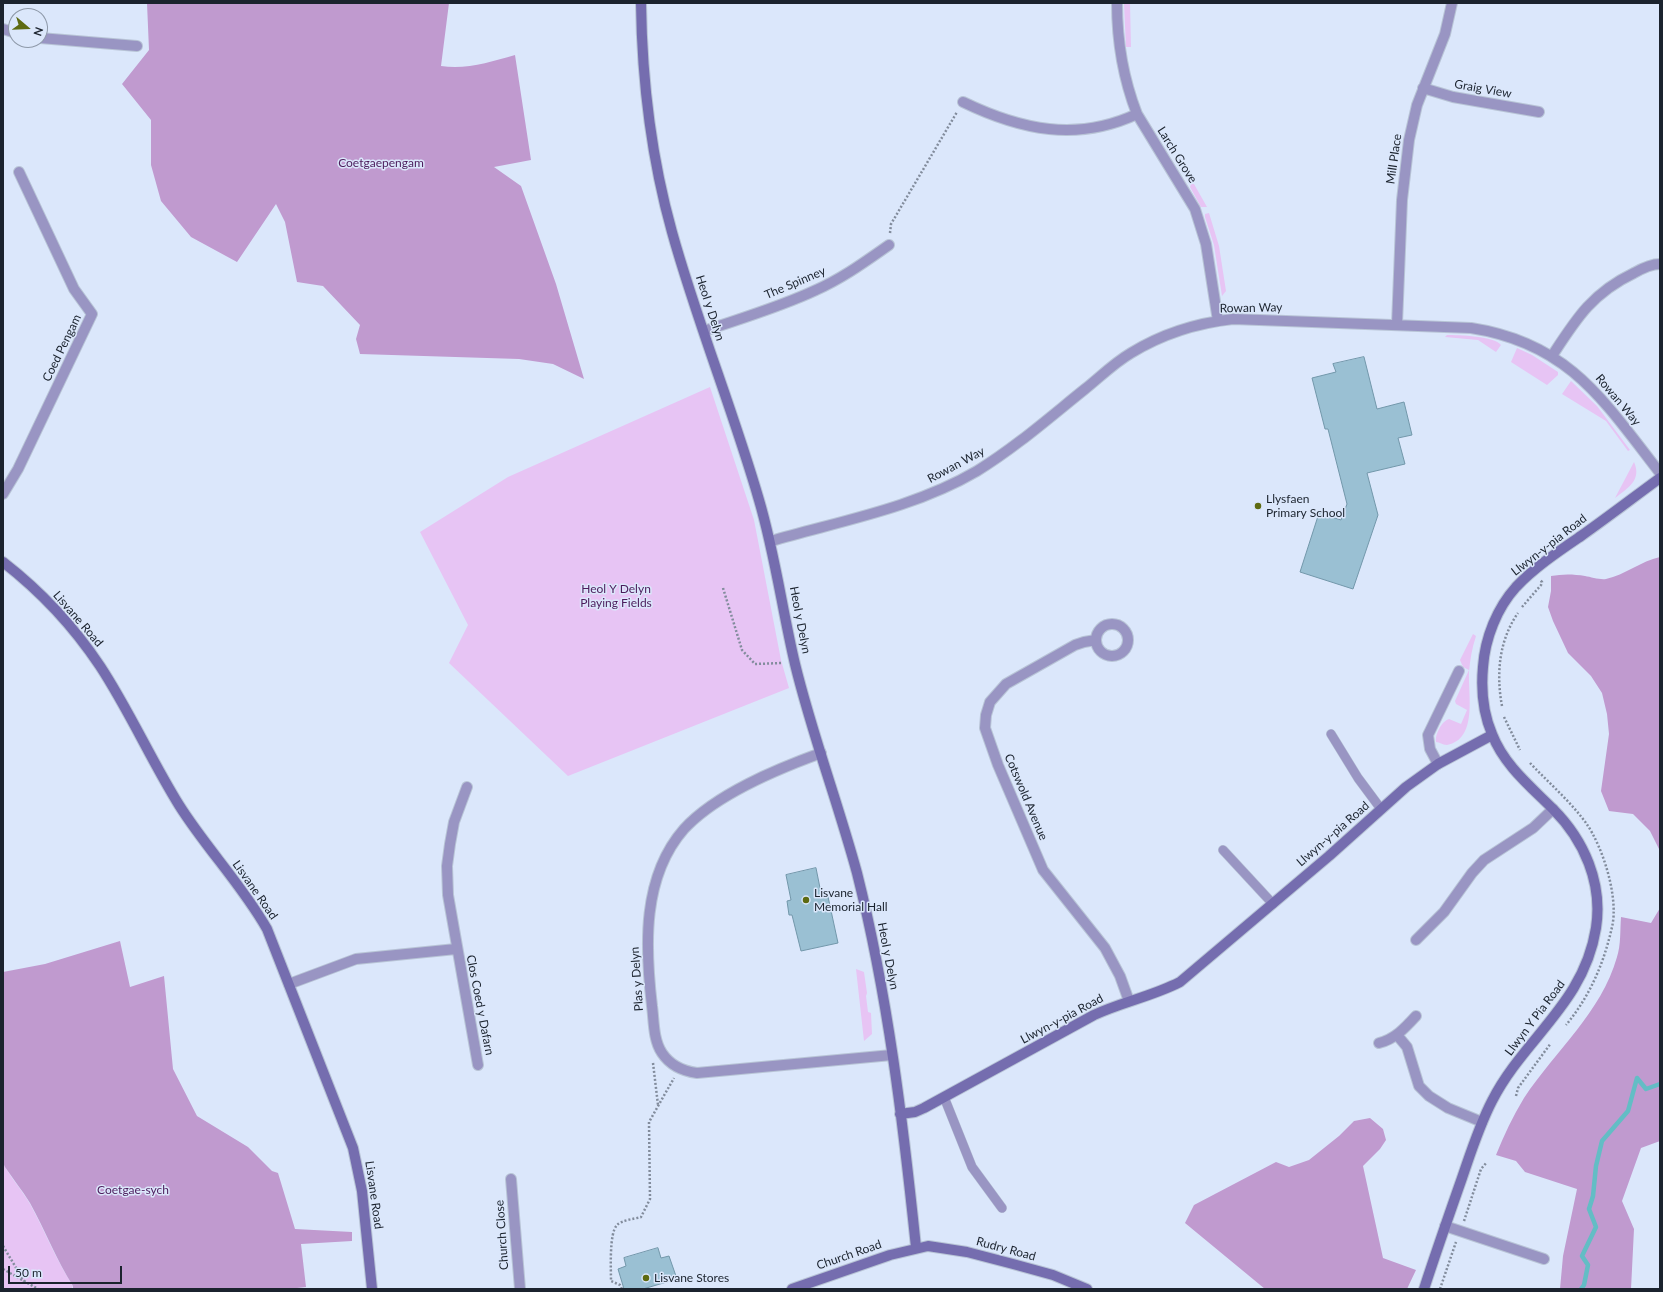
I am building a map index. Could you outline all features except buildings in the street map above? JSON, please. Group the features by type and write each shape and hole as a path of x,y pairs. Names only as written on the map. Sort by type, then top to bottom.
{"street":[{"name":"Heol y Delyn","path":"641,3 645,88 656,164 672,231 742,446 771,541 795,662 846,836 865,909 892,1054 916,1247"},
{"name":"Larch Grove","path":"1117,3 1121,58 1126,84 1137,114 1195,209 1206,244 1218,321"},
{"name":"Mill Place","path":"1397,324 1404,176 1413,120 1423,88 1445,34 1452,3"},
{"path":"48,39 137,46"},
{"name":"Graig View","path":"1423,88 1453,97 1539,112"},
{"path":"963,102 1008,120 1044,128 1081,130 1096,128 1118,122 1137,114"},
{"name":"Coed Pengam","path":"3,494 21,462 92,314 74,289 19,172"},
{"name":"The Spinney","path":"704,330 778,306 818,289 841,277 889,245"},
{"path":"1552,356 1571,325 1594,298 1623,278 1639,270 1660,264"},
{"name":"Rowan Way","path":"771,541 897,506 954,483 1004,453 1130,354 1171,333 1218,321 1252,319 1471,328 1489,331 1522,341 1552,356 1580,376 1594,390 1660,473"},
{"name":"Llwyn-y-pia Road","path":"900,1114 915,1112 1094,1014 1170,988 1190,975 1406,787 1438,764 1492,735 1484,704 1483,658 1493,625 1506,600 1517,586 1548,559 1660,478"},
{"name":"Lisvane Road","path":"3,562 39,594 68,624 99,665 180,807 261,918 271,939 353,1148 362,1191 372,1289"},
{"name":"Cotswold Avenue","path":"1096,640 1075,645 1006,684 990,702 986,715 985,728 998,765 1043,870 1105,948 1120,976 1129,1001"},
{"path":"1438,764 1430,749 1428,735 1459,671"},
{"name":"Llwyn Y Pia Road","path":"1424,1289 1482,1122 1492,1101 1505,1079 1575,988 1590,955 1597,926 1597,898 1592,871 1585,852 1568,825 1515,771 1492,735"},
{"name":"Plas y Delyn","path":"821,753 795,762 754,781 697,817 677,839 662,866 655,887 649,915 647,967 656,1040 660,1051 666,1059 679,1068 688,1072 706,1074 892,1054"},
{"name":"Clos Coed y Dafarn","path":"467,787 454,822 447,866 448,895 456,949 478,1065"},
{"path":"1416,940 1444,912 1472,873 1484,860 1533,828 1553,809"},
{"name":"Clos Coed y Dafarn","path":"289,984 356,959 456,949"},
{"path":"1379,1043 1388,1041 1397,1035 1416,1016"},
{"path":"1397,1035 1407,1047 1419,1086 1429,1096 1448,1108 1482,1122"},
{"name":"Church Close","path":"511,1179 520,1289"},
{"path":"1445,1226 1544,1259"},
{"name":"Church Road","path":"792,1289 916,1247"},
{"name":"Rudry Road","path":"916,1247 942,1247 967,1252 1053,1275 1087,1289"}],"lane":[{"path":"1331,734 1358,778 1381,809"},
{"path":"1223,850 1273,904"},
{"path":"944,1097 972,1167 1002,1208"}],"path":[{"path":"889,245 891,224 963,102"},
{"path":"723,588 742,650 755,664 795,662"},
{"path":"1502,706 1499,685 1500,660 1507,634 1518,613"},
{"path":"1504,717 1520,750"},
{"path":"1516,1096 1518,1088 1551,1043"},
{"path":"653,1060 658,1106"},
{"path":"622,1289 620,1286 611,1281 611,1250 615,1228 618,1224 641,1217 650,1199 649,1122 679,1068"},
{"path":"3,1246 24,1281"},
{"path":"3,1269 38,1289"}],"green space":[{"name":"Coetgaepengam","path":"147,3 449,3 441,66 469,66 487,63 515,55 531,160 494,167 521,186 556,284 584,379 553,364 519,359 360,354 356,339 360,325 323,286 297,282 285,222 276,204 237,262 191,237 161,201 151,165 151,120 122,84 149,50"},
{"path":"1124,3 1130,3 1131,47 1126,47"},
{"path":"1191,184 1194,184 1207,207 1201,207 1190,187"},
{"path":"1209,213 1219,246 1226,291 1222,296 1214,245 1205,217 1205,214"},
{"path":"1447,335 1484,338 1497,342 1501,345 1496,352 1478,340 1445,337"},
{"path":"1517,348 1532,355 1558,372 1558,375 1547,385 1511,362"},
{"path":"1571,381 1597,406 1630,450 1628,451 1606,421 1562,394"},
{"name":"Heol Y Delyn Playing Fields","path":"710,387 754,520 781,660 789,688 568,776 449,663 468,625 420,532 508,477"},
{"path":"1634,462 1636,468 1635,479 1629,487 1615,498"},
{"path":"1660,557 1660,851 1650,831 1633,814 1609,811 1601,791 1609,734 1607,714 1602,693 1591,676 1568,653 1548,607 1551,591 1551,576 1572,575 1606,579"},
{"path":"1473,634 1476,636 1469,670 1463,667 1460,660"},
{"path":"1469,670 1469,715 1463,734 1457,741 1447,745 1436,742 1438,732 1446,720 1449,719 1461,724 1467,710 1456,704 1455,701"},
{"path":"1660,908 1660,1141 1641,1148 1622,1201 1634,1229 1631,1289 1560,1289 1563,1256 1577,1189 1525,1172 1516,1161 1496,1155 1524,1098 1589,1014 1610,977 1617,957 1620,942 1621,917 1651,923"},
{"name":"Coetgae-sych","path":"120,941 130,987 164,976 173,1069 197,1116 248,1147 272,1171 278,1173 295,1229 352,1232 352,1241 301,1244 306,1287 288,1289 73,1289 73,1286 30,1203 5,1167 3,1163 3,972 45,964"},
{"path":"856,969 864,972 868,1012 871,1013 872,1034 864,1041"},
{"path":"1370,1118 1383,1129 1386,1140 1380,1149 1363,1166 1383,1258 1416,1270 1407,1289 1265,1289 1185,1223 1194,1205 1276,1162 1289,1167 1309,1160 1339,1136 1354,1121"},
{"path":"3,1163 30,1204 61,1266 73,1286 71,1289 3,1289"}],"waterway":[{"path":"1581,1289 1584,1285 1588,1265 1582,1256 1596,1227 1589,1209 1593,1196 1596,1166 1602,1141 1628,1111 1637,1078 1646,1089 1660,1084"}],"place":[{"name":"Llysfaen Primary School","path":"1258,506"},
{"name":"Lisvane Memorial Hall","path":"806,900"},
{"name":"Lisvane Stores","path":"646,1278"}]}
